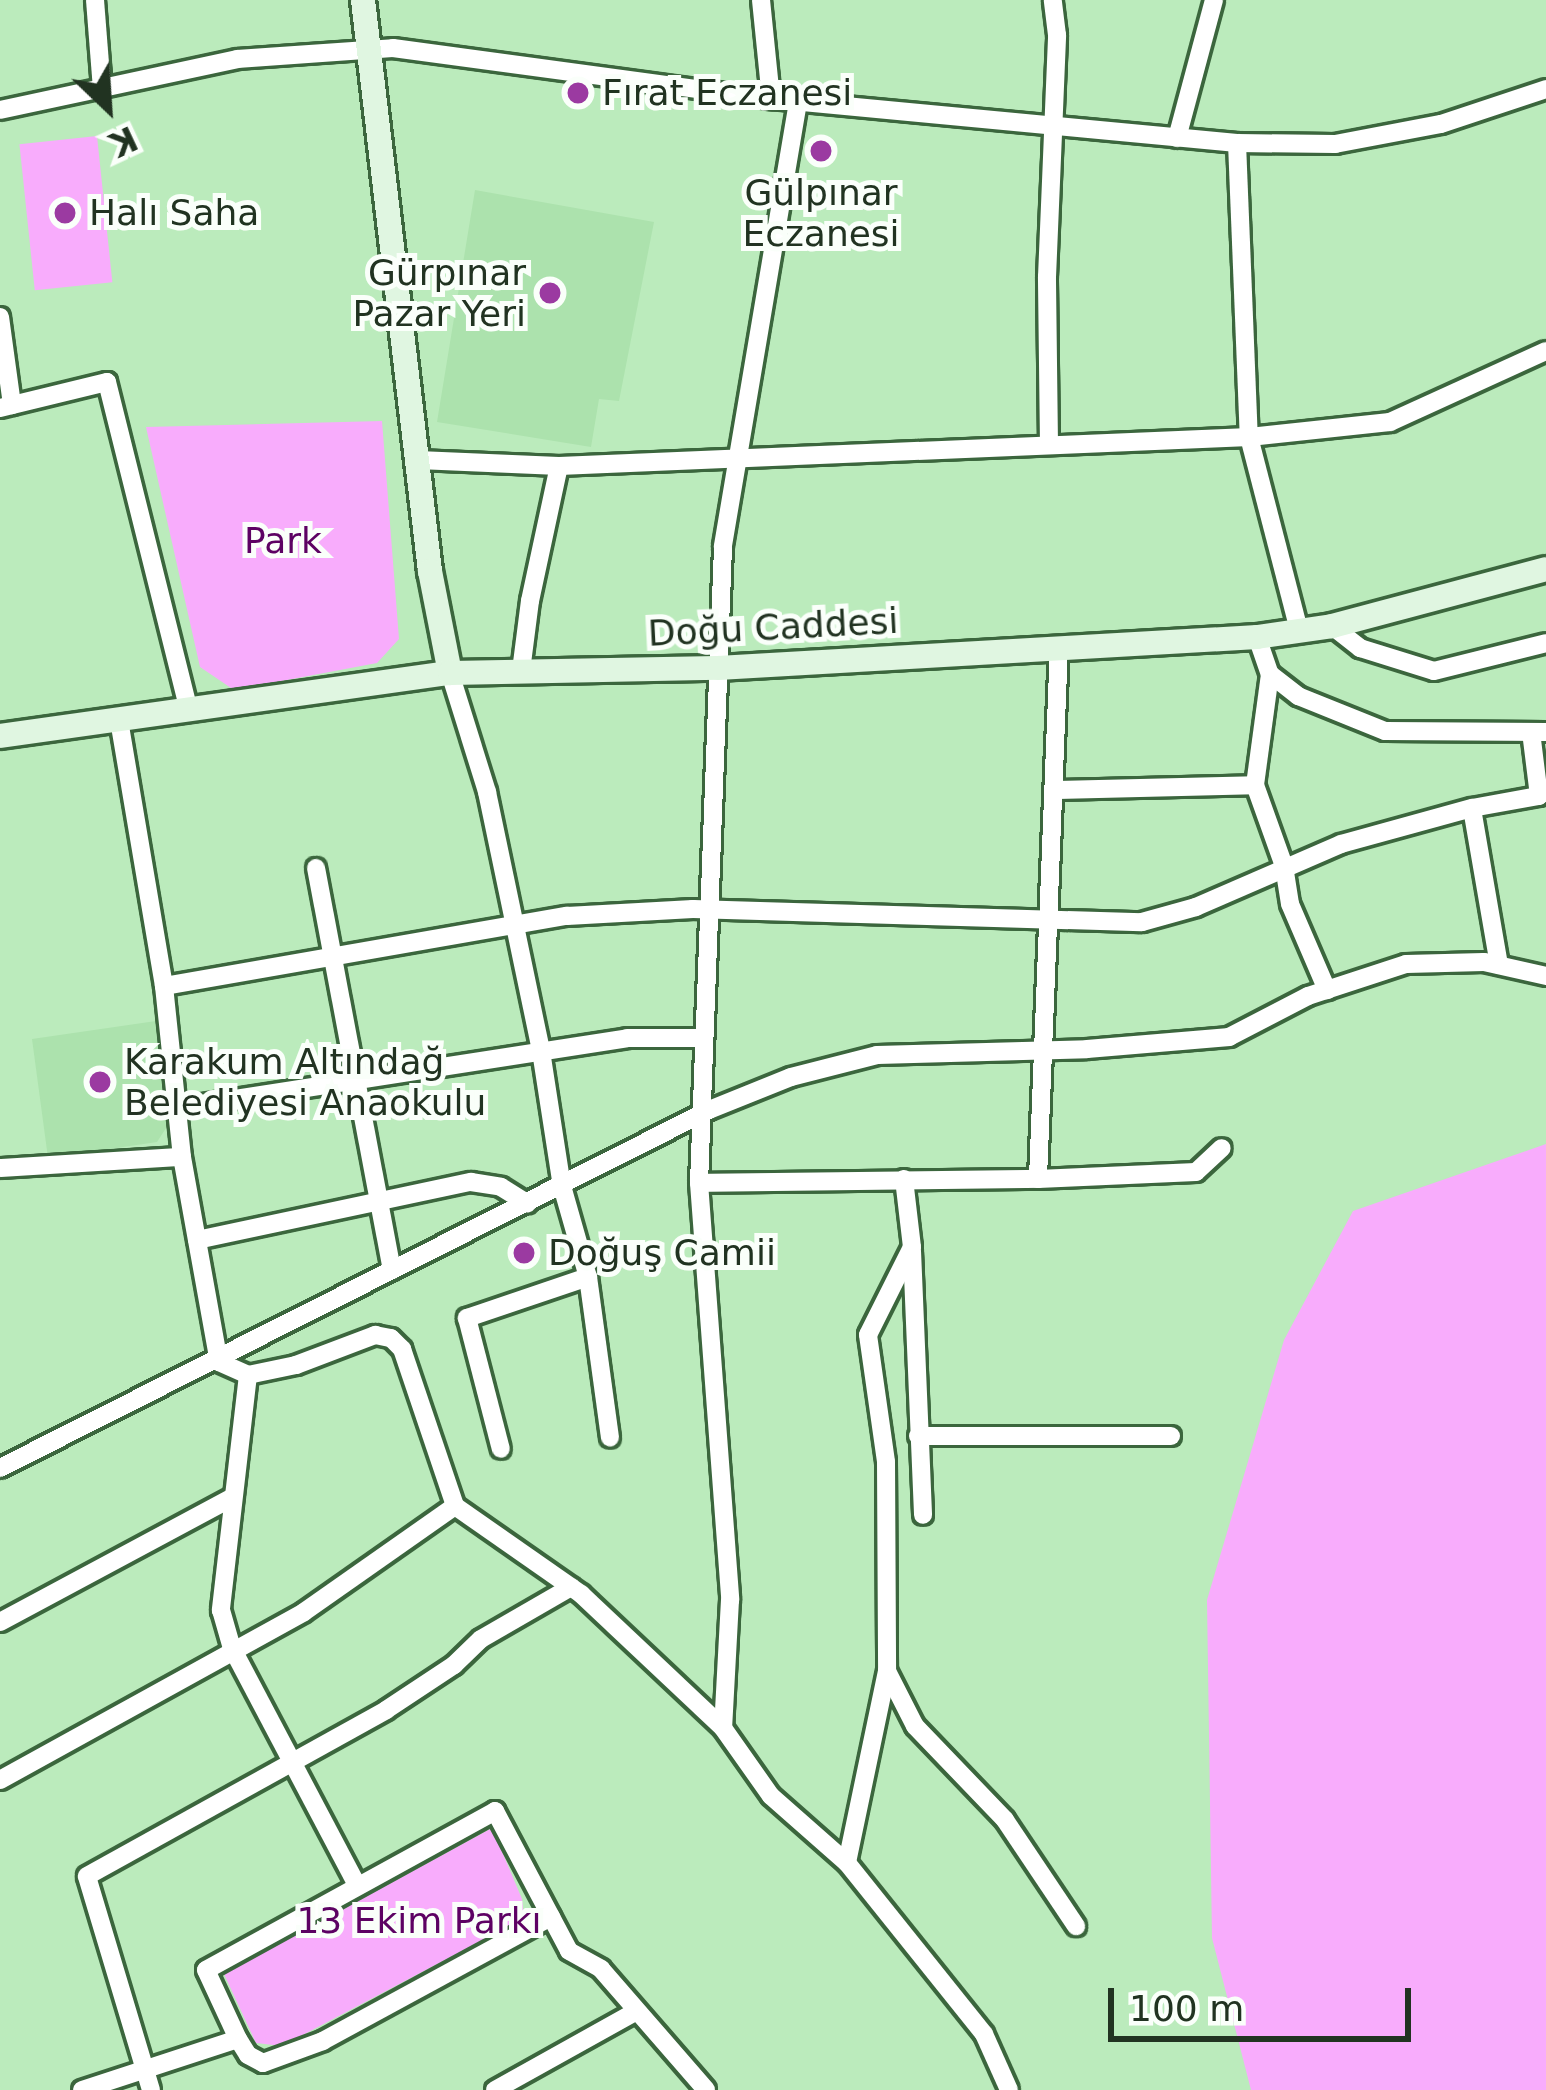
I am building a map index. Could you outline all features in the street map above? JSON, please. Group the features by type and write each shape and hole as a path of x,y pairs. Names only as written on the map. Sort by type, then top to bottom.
{"street":[{"path":"95,0 102,88"},
{"path":"363,0 430,571 450,673 487,792 541,1051 562,1186 588,1277 610,1437"},
{"path":"761,0 771,99"},
{"path":"1049,445 1053,0"},
{"path":"1177,137 1214,0"},
{"path":"0,110 237,59 370,49 416,50 798,102 1237,142 1335,144 1441,124 1546,88"},
{"path":"723,1728 730,1600 699,1183 723,547 798,102"},
{"path":"1237,142 1250,436 1299,631"},
{"path":"0,316 6,406 107,382 189,712"},
{"path":"418,460 560,466 1250,436 1390,422 1546,351"},
{"path":"521,671 530,601 560,466"},
{"name":"Doğu Caddesi","path":"0,736 450,673 718,668 1257,638 1332,626 1546,569"},
{"path":"1332,626 1360,648 1434,671 1546,643"},
{"path":"1257,638 1270,674 1255,785 1284,866 1290,904 1327,990"},
{"path":"1038,1179 1059,646"},
{"path":"164,986 567,916 708,909 1142,922 1196,907 1284,866 1396,825 1539,796 1538,732 1385,731 1298,696 1270,674"},
{"path":"119,720 164,986 182,1157 219,1362"},
{"path":"1056,790 1255,785"},
{"path":"1472,808 1499,965"},
{"path":"316,868 392,1270"},
{"path":"0,1468 219,1362 700,1115 791,1077 877,1054 1040,1050 1229,1036 1327,990 1406,964 1499,965 1546,976"},
{"path":"177,1108 627,1038 703,1038"},
{"path":"699,1183 1196,1172 1222,1148"},
{"path":"0,1168 182,1157"},
{"path":"904,1179 912,1246 922,1515"},
{"path":"197,1240 471,1183 501,1187 527,1203"},
{"path":"847,1863 887,1671 886,1462 868,1335 912,1246"},
{"path":"501,1449 467,1318 588,1277"},
{"path":"219,1362 248,1375 296,1365 375,1335 391,1338 402,1349 455,1506 571,1586 723,1728 771,1796 847,1863 984,2034 1009,2090"},
{"path":"248,1375 221,1610 234,1652 357,1885"},
{"path":"918,1436 1172,1436"},
{"path":"0,1622 233,1497"},
{"path":"0,1780 357,1579 455,1506"},
{"path":"151,2090 88,1876 386,1711 454,1665 481,1639 571,1586"},
{"path":"887,1671 915,1726 1005,1820 1076,1926"},
{"path":"551,1918 293,2054 263,2063 248,2055 206,1970 495,1810 569,1951 601,1970 706,2090"},
{"path":"495,2090 637,2011"},
{"path":"82,2090 238,2038"}],"shaded area":[{"name":"Gürpınar Pazar Yeri","path":"475,190 654,222 619,401 599,399 591,447 437,422"},
{"name":"Karakum Altındağ Belediyesi Anaokulu","path":"156,1021 168,1125 157,1142 48,1158 32,1039"}],"green space":[{"name":"Halı Saha","path":"97,136 112,282 35,290 19,144"},
{"name":"Park","path":"382,421 399,639 377,663 234,690 200,667 146,427"},
{"path":"1546,1144 1546,2090 1251,2090 1212,1938 1207,1600 1284,1340 1353,1211"},
{"name":"13 Ekim Parkı","path":"492,1828 522,1899 524,1918 282,2046 256,2043 224,1974"}],"place":[{"name":"Fırat Eczanesi","path":"578,93"},
{"name":"Gülpınar Eczanesi","path":"821,151"},
{"name":"Halı Saha","path":"65,213"},
{"name":"Gürpınar Pazar Yeri","path":"550,293"},
{"name":"Karakum Altındağ Belediyesi Anaokulu","path":"100,1082"},
{"name":"Doğuş Camii","path":"524,1253"}]}
